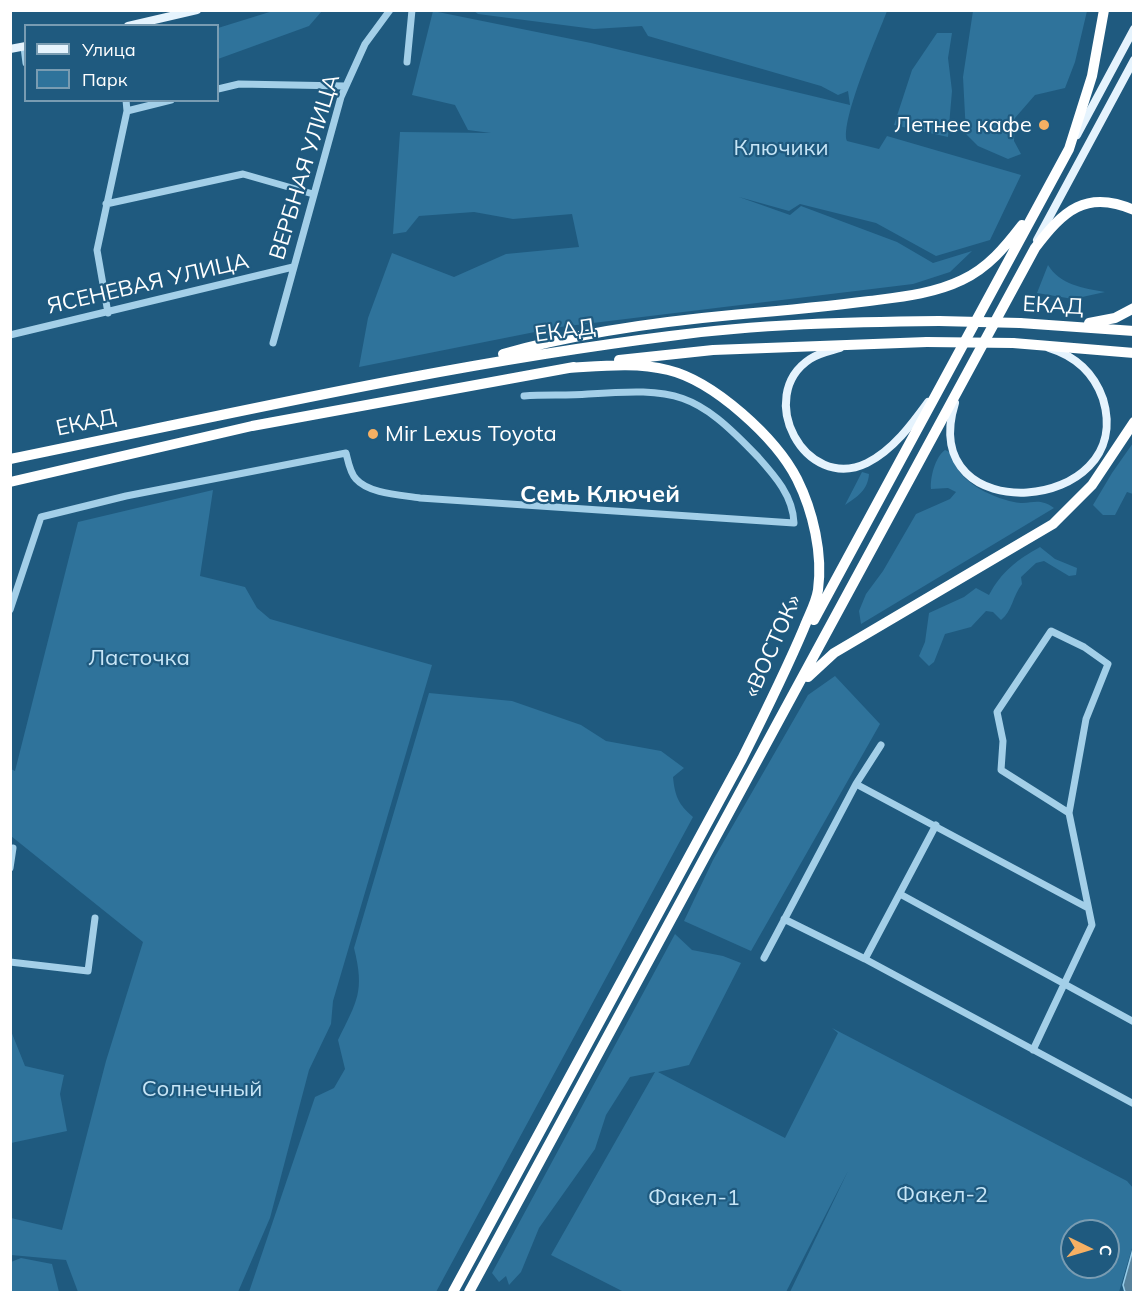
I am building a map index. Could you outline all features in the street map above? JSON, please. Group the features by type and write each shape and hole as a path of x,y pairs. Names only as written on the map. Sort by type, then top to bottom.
{"highway":[{"path":"787,670 1069,149 1092,76 1104,10"},
{"name":"«ВОСТОК»","path":"469,1293 1013,285 1050,229 1078,205 1097,201 1118,203 1134,210"},
{"path":"465,365 518,350 612,331 836,305 943,288 983,268 1000,253 1040,204"},
{"path":"1064,325 1115,318 1134,308"},
{"name":"ЕКАД","path":"10,459 465,365 672,336 876,322 939,321 1064,325 1134,331"},
{"name":"ЕКАД","path":"10,482 252,426 635,357 713,350 927,342 1013,343 1134,353"},
{"name":"«ВОСТОК»","path":"453,1293 787,670 815,600 819,570 806,499 785,461 735,407 708,386 687,376 650,366 569,368"},
{"path":"789,702 814,669 834,653 1053,525 1092,485 1134,422"}],"main road":[{"path":"137,24 197,10"},
{"path":"1069,149 1134,30"},
{"path":"1013,285 1134,60"},
{"path":"971,366 956,400 950,430 954,451 962,466 982,485 1003,493 1026,494 1058,486 1085,470 1098,452 1104,435 1104,407 1095,380 1079,363 1054,350 1028,344"},
{"path":"855,345 808,360 794,376 787,398 788,427 797,443 814,459 837,467 861,465 887,450 913,421 951,366"}],"street":[{"name":"ВЕРБНАЯ УЛИЦА","path":"273,343 345,86 365,44 390,10"},
{"path":"407,62 412,10"},
{"path":"219,89 239,84 345,86"},
{"path":"108,312 97,250 127,111 126,102"},
{"path":"127,111 163,102"},
{"path":"106,204 243,174 313,195"},
{"name":"ЯСЕНЕВАЯ УЛИЦА","path":"10,334 293,267"},
{"path":"10,610 41,517 126,496 346,453 354,478 360,483 378,490 420,498 794,523 793,510 783,487 768,468 731,429 693,402 668,393 643,390 524,396"},
{"path":"1033,1050 1092,925 1069,813 1086,719 1108,664 1084,647 1051,631 997,712 1003,741 1001,770 1069,813"},
{"path":"764,958 856,784 881,745"},
{"path":"856,784 1088,908"},
{"path":"865,959 936,825"},
{"path":"10,867 13,848"},
{"path":"900,894 1134,1022"},
{"path":"10,962 88,971 95,918"},
{"path":"784,919 865,959 1134,1104"}],"green space":[{"path":"276,10 322,11 309,26 219,59 219,28"},
{"name":"Ключики","path":"433,11 591,43 850,105 848,91 838,95 821,86 648,36 642,26 594,29 478,14 474,11 887,11 854,97 846,131 847,141 879,149 887,136 1021,175 990,240 936,256 876,223 800,204 789,211 739,197 790,215 801,206 897,242 933,263 972,251 950,272 913,284 560,327 359,367 368,318 392,253 454,277 506,254 579,247 572,214 513,219 474,212 419,216 406,232 393,234 400,132 491,133 468,130 455,105 412,95"},
{"path":"973,11 1087,11 1075,62 1065,88 1035,95 1015,118 1014,141 1021,154 1008,159 978,146 966,134 963,77"},
{"path":"937,33 952,33 948,58 952,91 948,137 894,125 912,70"},
{"path":"1048,265 1053,272 1066,281 1080,287 1105,292 1073,299 1037,293"},
{"path":"1133,443 1133,494 1127,492 1115,515 1103,515 1093,505"},
{"path":"945,450 952,453 954,463 966,479 984,491 1014,502 1038,502 1054,508 861,624 859,611 866,594 883,571 916,514 950,499 956,492 948,488 931,489 934,468 941,453"},
{"path":"862,472 869,474 867,484 858,496 845,505"},
{"name":"Солнечный","path":"213,490 200,576 245,587 257,608 270,619 432,665 333,1001 331,1024 309,1070 270,1218 238,1292 78,1292 66,1260 11,1255 11,1218 62,1230 106,1061 143,942 11,836 11,769 15,771 78,522"},
{"path":"1040,547 1055,559 1077,568 1076,575 1069,576 1044,561 1036,563 1021,577 1022,584 1005,617 1001,620 993,612 986,611 971,627 945,634 934,662 929,666 919,656 925,642 929,613 964,597 976,588 989,595 999,579 1011,567"},
{"path":"835,676 880,724 751,951 684,921 713,860 808,695"},
{"path":"429,693 512,701 581,725 606,741 661,751 684,768 673,777 675,789 681,804 693,817 436,1292 249,1292 315,1097 334,1088 345,1069 338,1040 354,1005 359,986 354,948"},
{"path":"675,934 692,950 723,956 741,963 689,1065 658,1072 785,1138 838,1033 832,1028 1127,1181 1133,1188 1133,1245 1119,1292 790,1292 848,1171 786,1292 624,1292 551,1255 655,1072 630,1077 606,1115 595,1149 539,1228 521,1272 509,1285 506,1276 499,1282 492,1273"},
{"path":"11,1031 25,1066 64,1075 60,1094 67,1131 11,1143"},
{"path":"21,1258 52,1264 59,1292 11,1292 11,1262"}],"shaded area":[{"path":"1133,1249 1133,1292 1125,1292 1123,1285"}],"place":[{"name":"Летнее кафе","path":"1044,125"},
{"name":"Mir Lexus Toyota","path":"373,434"}],"district":[{"name":"Семь Ключей","path":"600,495"}],"park label":[{"name":"Ласточка","path":"139,658"},
{"name":"Факел-2","path":"942,1195"},
{"name":"Факел-1","path":"694,1198"}]}
